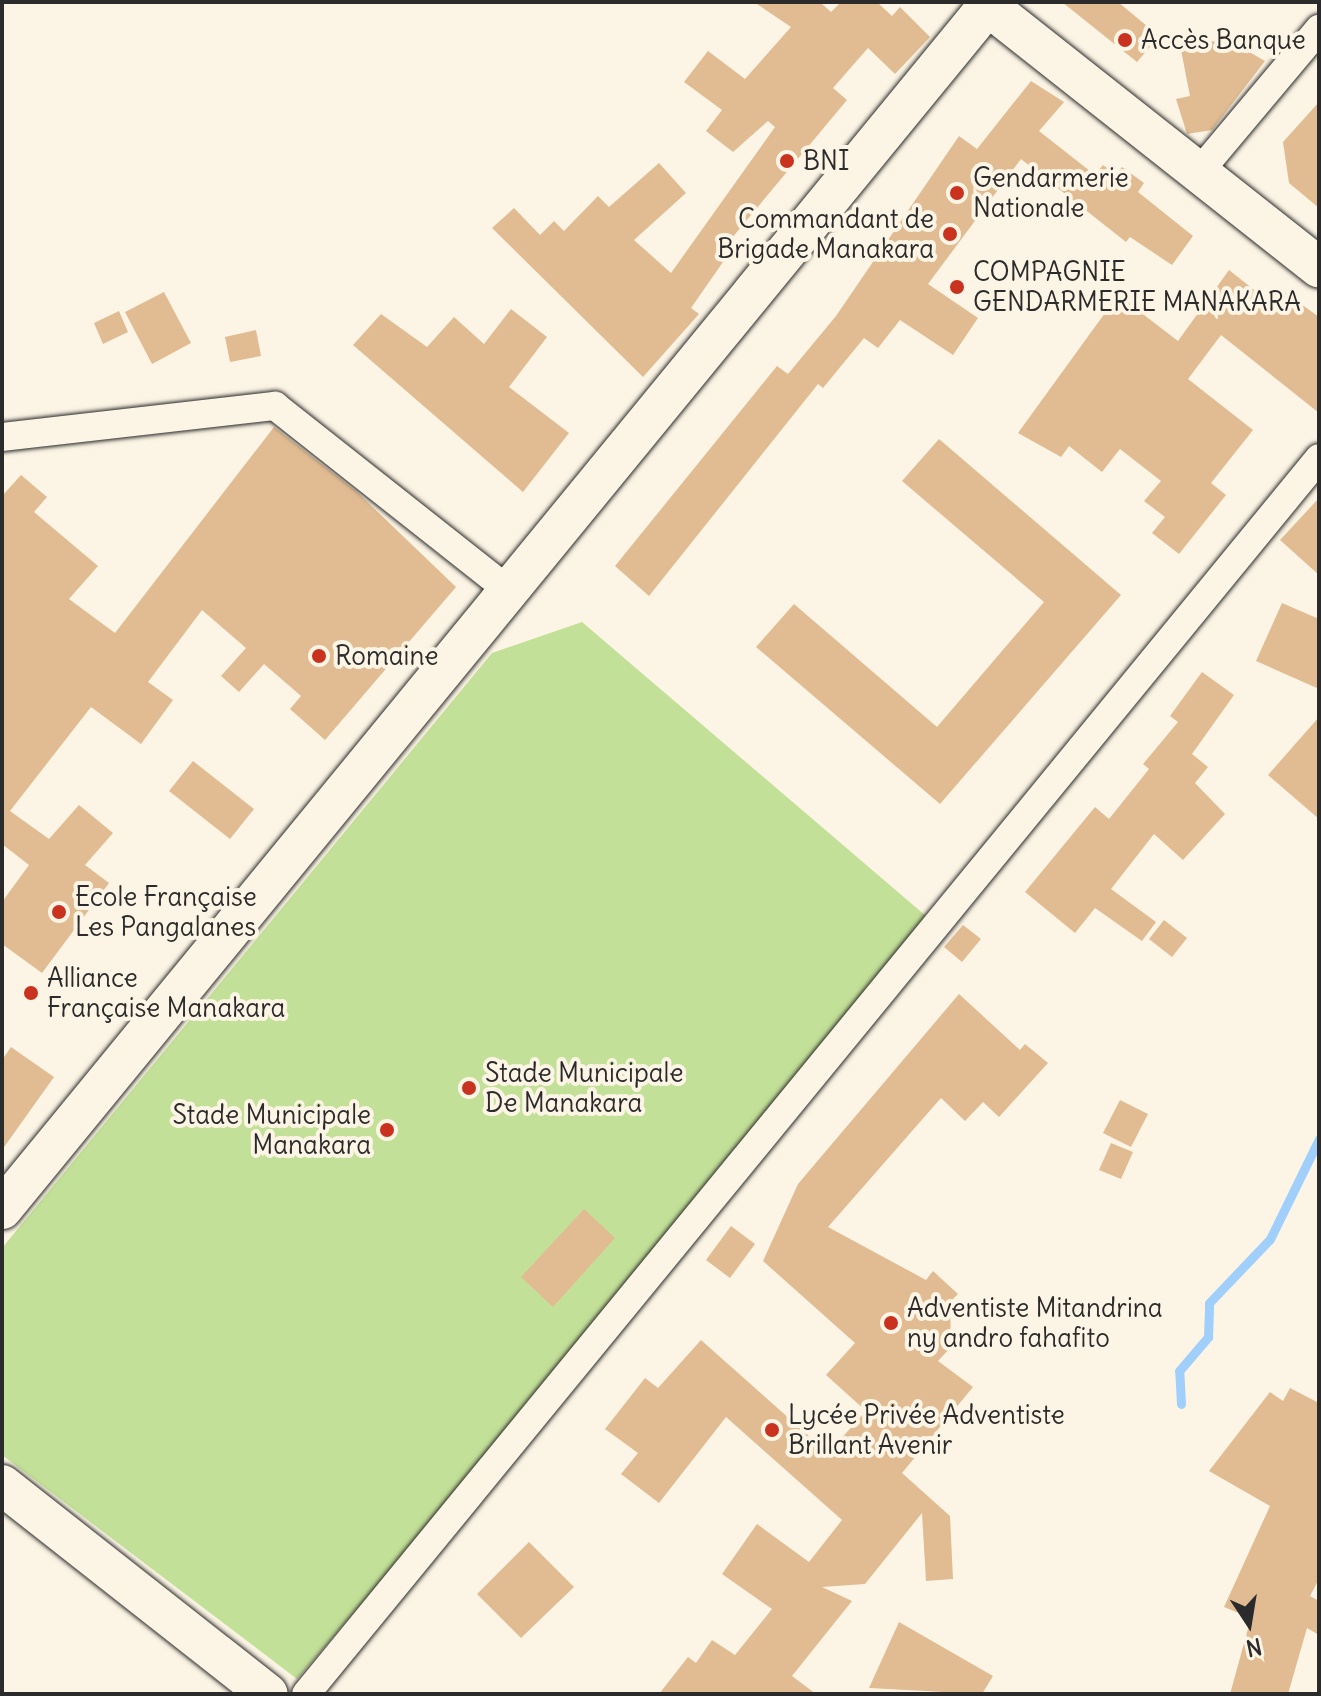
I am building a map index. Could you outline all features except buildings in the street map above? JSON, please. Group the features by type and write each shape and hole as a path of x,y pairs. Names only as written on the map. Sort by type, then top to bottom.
{"main road":[{"path":"2,1209 990,4 1319,267"},
{"path":"2,1485 268,1694"}],"street":[{"path":"1199,172 1319,29"},
{"path":"2,437 275,406 508,590"},
{"path":"306,1694 1319,458"}],"green space":[{"name":"Stade Municipale De Manakara","path":"582,622 940,928 297,1679 2,1455 2,1248 492,653"}],"waterway":[{"path":"1181,1404 1179,1371 1208,1337 1209,1303 1270,1239 1319,1139"}],"place":[{"name":"Accès Banque","path":"1125,40"},
{"name":"BNI","path":"787,161"},
{"name":"Gendarmerie Nationale","path":"957,193"},
{"name":"Commandant de Brigade Manakara","path":"950,234"},
{"name":"COMPAGNIE GENDARMERIE MANAKARA","path":"957,287"},
{"name":"Romaine","path":"319,656"},
{"name":"Ecole Française Les Pangalanes","path":"59,912"},
{"name":"Alliance Française Manakara","path":"31,993"},
{"name":"Stade Municipale De Manakara","path":"469,1088"},
{"name":"Stade Municipale Manakara","path":"387,1130"},
{"name":"Adventiste Mitandrina ny andro fahafito","path":"891,1323"},
{"name":"Lycée Privée Adventiste Brillant Avenir","path":"772,1430"}]}
